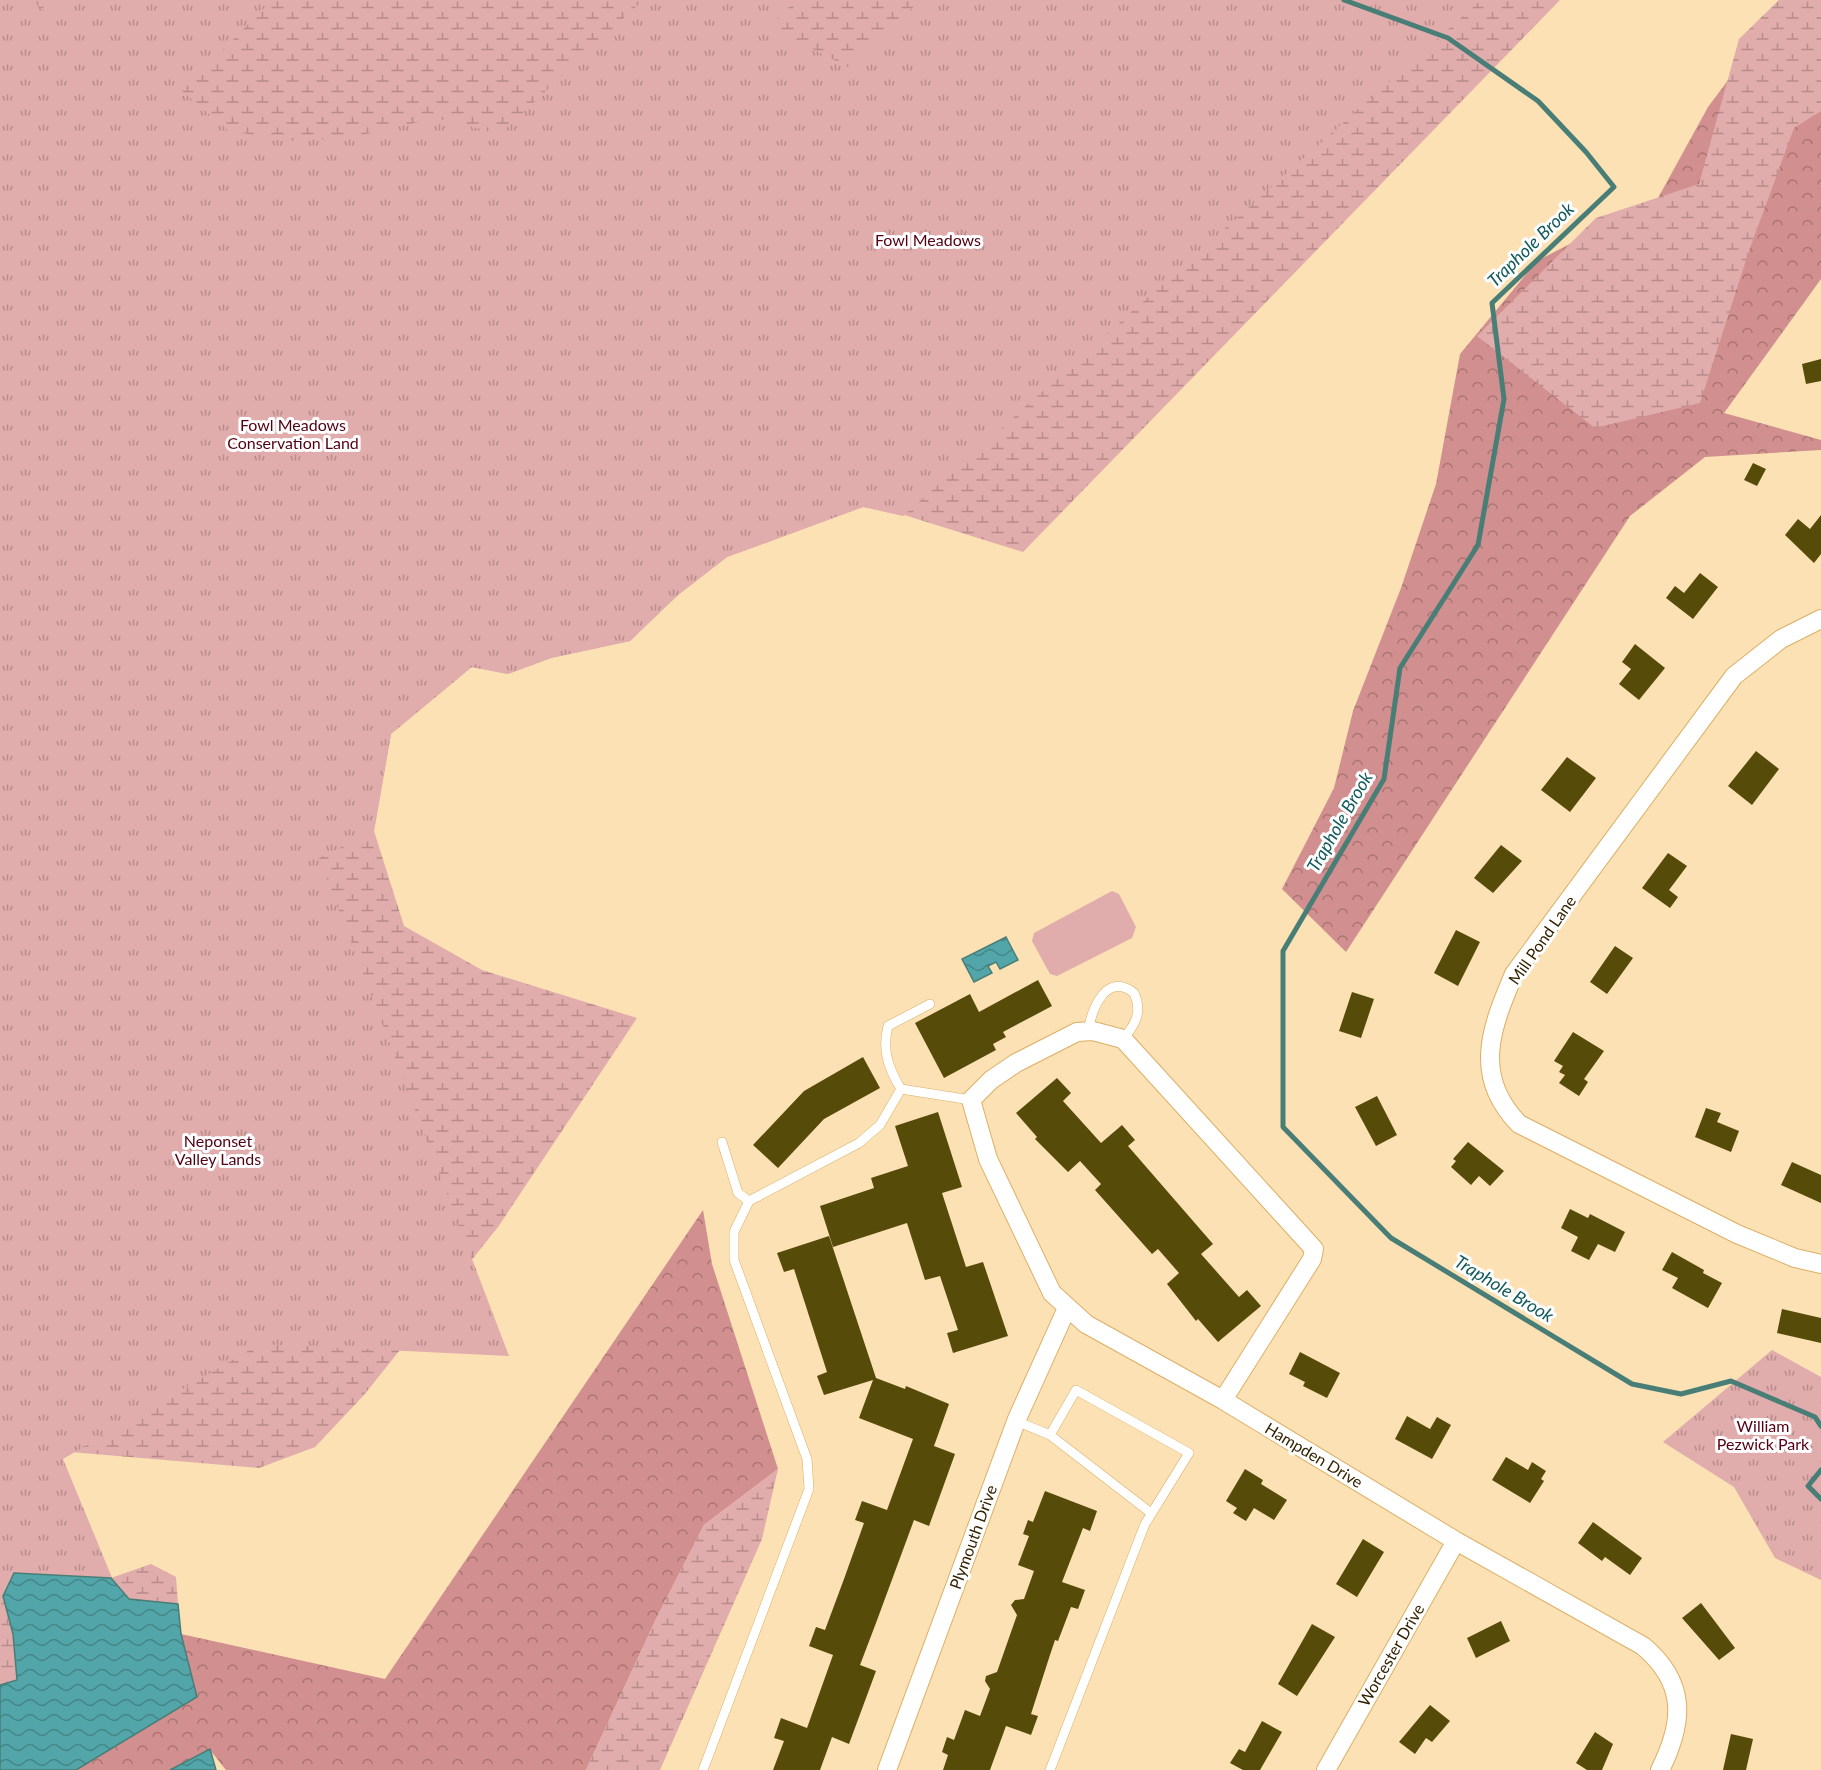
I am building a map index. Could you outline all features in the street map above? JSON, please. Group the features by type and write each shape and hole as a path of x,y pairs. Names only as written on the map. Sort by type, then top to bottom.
{"street":[{"name":"Mill Pond Lane","path":"1821,619 1781,639 1734,676 1514,974 1494,1023 1489,1057 1493,1084 1504,1109 1519,1124 1737,1234 1795,1258 1821,1264"},
{"path":"971,1100 991,1080 1016,1063 1077,1032 1089,1031 1123,1040 1314,1249 1312,1259 1223,1400"},
{"name":"Hampden Drive","path":"971,1100 988,1159 1053,1293 1067,1308 1086,1324 1223,1400 1456,1541 1604,1623 1654,1656 1670,1678 1678,1711 1672,1743 1660,1770"},
{"name":"Plymouth Drive","path":"887,1770 1016,1422 1067,1308"},
{"name":"Worcester Drive","path":"1326,1770 1456,1541"}],"lane":[{"path":"1089,1031 1091,1017 1100,995 1106,990 1121,987 1134,993 1139,1011 1131,1030 1123,1040"},
{"path":"901,1089 889,1068 884,1042 888,1026 930,1005"},
{"path":"901,1089 971,1100"},
{"path":"703,1770 809,1489 807,1459 734,1260 734,1232 749,1201 860,1143 880,1125 901,1089"},
{"path":"722,1142 738,1193 749,1201"},
{"path":"1050,1435 1076,1390 1189,1453 1151,1513 1050,1770"},
{"path":"1016,1422 1050,1435 1151,1513"}],"green space":[{"path":"0,0 1560,0 1023,552 888,510 863,507 727,557 678,595 630,641 551,658 508,674 471,667 391,734 374,831 404,926 482,970 637,1018 498,1227 364,1395 315,1447 259,1468 0,1446"},
{"path":"0,0 31,0 46,12 59,0 272,0 182,91 228,130 282,141 349,138 436,118 500,134 643,0 796,0 769,27 848,67 921,0 1481,0 903,516 863,507 727,557 678,595 630,641 551,658 508,674 472,667 391,734 374,831 319,858 509,1356 260,1344 63,1459 125,1609 0,1599"},
{"path":"1779,0 1821,0 1821,111 1794,128 1749,251 1700,403 1595,428 1477,336 1596,218 1699,184 1739,39"},
{"path":"1788,0 1821,0 1821,279 1724,413 1821,440 1821,450 1705,457 1630,516 1346,952 1282,889 1334,788 1353,711 1401,588 1436,484 1460,354 1537,261 1658,198 1708,107"},
{"path":"1112,891 1119,894 1136,927 1132,938 1057,976 1050,974 1032,941 1034,933"},
{"path":"703,1210 712,1264 778,1469 704,1525 656,1619 586,1770 226,1770 210,1750 170,1770 76,1770 197,1697 181,1634 385,1679"},
{"name":"William Pezwick Park","path":"1772,1350 1821,1377 1821,1580 1775,1558 1734,1487 1663,1442"},
{"path":"778,1469 762,1539 660,1770 586,1770 656,1619 704,1525"},
{"path":"151,1564 176,1577 178,1604 129,1599 111,1578"},
{"path":"0,1575 13,1634 17,1681 0,1685"}],"water":[{"path":"1006,937 1018,960 1000,969 996,962 988,966 992,973 974,982 962,959"},
{"path":"14,1573 111,1578 129,1599 178,1604 181,1634 197,1697 76,1770 0,1770 0,1685 17,1680 13,1634 3,1596"},
{"path":"210,1749 216,1770 170,1770"}],"building":[{"path":"1821,359 1821,381 1806,384 1802,364"},
{"path":"1753,463 1766,469 1757,486 1744,480"},
{"path":"1821,515 1821,554 1814,563 1785,535 1798,519 1810,529"},
{"path":"1700,573 1718,587 1693,619 1666,598 1675,586 1684,593"},
{"path":"1635,644 1665,668 1639,700 1619,684 1631,669 1622,662"},
{"path":"1756,751 1779,769 1752,805 1728,786"},
{"path":"1567,757 1596,778 1570,812 1541,790"},
{"path":"1501,845 1522,861 1493,893 1474,878"},
{"path":"1668,853 1687,866 1669,890 1678,897 1670,908 1642,888"},
{"path":"1456,930 1480,942 1458,986 1434,973"},
{"path":"1615,946 1633,958 1607,994 1590,982"},
{"path":"1038,980 1052,1006 1003,1032 1006,1037 993,1044 996,1050 944,1078 915,1023 970,994 979,1012"},
{"path":"1352,992 1374,999 1361,1038 1339,1031"},
{"path":"1573,1032 1604,1051 1584,1079 1588,1082 1579,1096 1559,1083 1565,1075 1559,1072 1563,1066 1554,1061"},
{"path":"863,1057 880,1088 824,1119 778,1168 753,1145 804,1091"},
{"path":"1057,1078 1071,1093 1063,1101 1101,1143 1122,1125 1135,1140 1128,1146 1213,1244 1201,1254 1239,1297 1247,1290 1261,1306 1218,1342 1198,1319 1196,1321 1167,1284 1179,1273 1158,1249 1152,1254 1095,1190 1101,1184 1080,1161 1068,1172 1035,1139 1037,1137 1016,1113"},
{"path":"1377,1096 1397,1135 1376,1146 1355,1107"},
{"path":"1706,1108 1721,1113 1717,1122 1739,1131 1731,1152 1695,1137"},
{"path":"938,1112 962,1187 942,1193 966,1267 983,1262 1008,1336 953,1353 947,1333 958,1330 940,1276 925,1280 907,1223 833,1247 820,1206 874,1188 871,1178 908,1166 895,1126"},
{"path":"1468,1142 1504,1171 1490,1186 1479,1176 1471,1185 1451,1167 1456,1161 1453,1159"},
{"path":"1792,1162 1821,1175 1821,1203 1781,1185"},
{"path":"1570,1209 1588,1218 1590,1214 1625,1232 1615,1252 1598,1244 1589,1260 1571,1251 1578,1237 1561,1228"},
{"path":"829,1236 876,1378 905,1389 906,1386 949,1404 934,1446 955,1454 929,1526 914,1520 860,1665 876,1671 849,1744 832,1737 820,1770 773,1770 784,1741 774,1738 781,1718 807,1728 833,1655 809,1646 816,1627 825,1630 844,1579 864,1523 855,1520 862,1501 887,1510 913,1439 859,1418 873,1380 824,1395 817,1376 827,1372 794,1269 784,1272 777,1253"},
{"path":"1672,1252 1722,1283 1708,1308 1672,1288 1678,1278 1662,1270"},
{"path":"1782,1309 1821,1318 1821,1343 1777,1333"},
{"path":"1300,1352 1340,1373 1327,1398 1303,1386 1305,1382 1289,1374"},
{"path":"1407,1416 1430,1429 1437,1417 1451,1425 1432,1459 1395,1439"},
{"path":"1506,1457 1528,1470 1532,1462 1546,1471 1541,1479 1544,1481 1530,1503 1492,1480"},
{"path":"1245,1469 1263,1480 1261,1484 1287,1500 1274,1520 1254,1508 1246,1521 1233,1513 1237,1508 1226,1501"},
{"path":"1045,1491 1097,1511 1090,1531 1083,1528 1062,1582 1085,1590 1078,1609 1071,1607 1058,1641 1055,1640 1031,1714 1038,1716 1031,1735 1006,1726 990,1770 943,1770 948,1755 942,1752 947,1737 954,1740 965,1710 980,1716 990,1689 985,1681 986,1676 997,1672 1017,1615 1011,1605 1015,1600 1024,1599 1034,1571 1018,1565 1029,1536 1023,1534 1028,1520 1033,1522"},
{"path":"1593,1522 1642,1558 1630,1575 1605,1557 1602,1561 1578,1543"},
{"path":"1363,1539 1384,1552 1357,1597 1336,1584"},
{"path":"1701,1603 1735,1648 1719,1660 1682,1618"},
{"path":"1501,1621 1510,1641 1476,1658 1467,1638"},
{"path":"1312,1624 1335,1637 1297,1696 1278,1684"},
{"path":"1430,1705 1450,1721 1432,1742 1426,1738 1415,1754 1399,1742"},
{"path":"1262,1721 1282,1732 1260,1770 1243,1770 1230,1763 1239,1749 1245,1752"},
{"path":"1595,1732 1613,1744 1602,1770 1587,1770 1576,1763"},
{"path":"1731,1734 1753,1739 1746,1770 1723,1770"}],"waterway":[{"name":"Traphole Brook","path":"1344,0 1448,38 1538,101 1586,152 1614,187 1492,303 1504,399 1478,545 1400,668 1384,779 1283,951 1283,1127 1391,1238 1632,1384 1681,1394 1731,1381 1815,1417 1821,1426"},
{"name":"Traphole Brook","path":"1821,1470 1808,1486 1821,1499"}],"park label":[{"name":"Fowl Meadows","path":"928,240"},
{"name":"Fowl Meadows Conservation Land","path":"293,434"},
{"name":"Neponset Valley Lands","path":"218,1150"}]}
